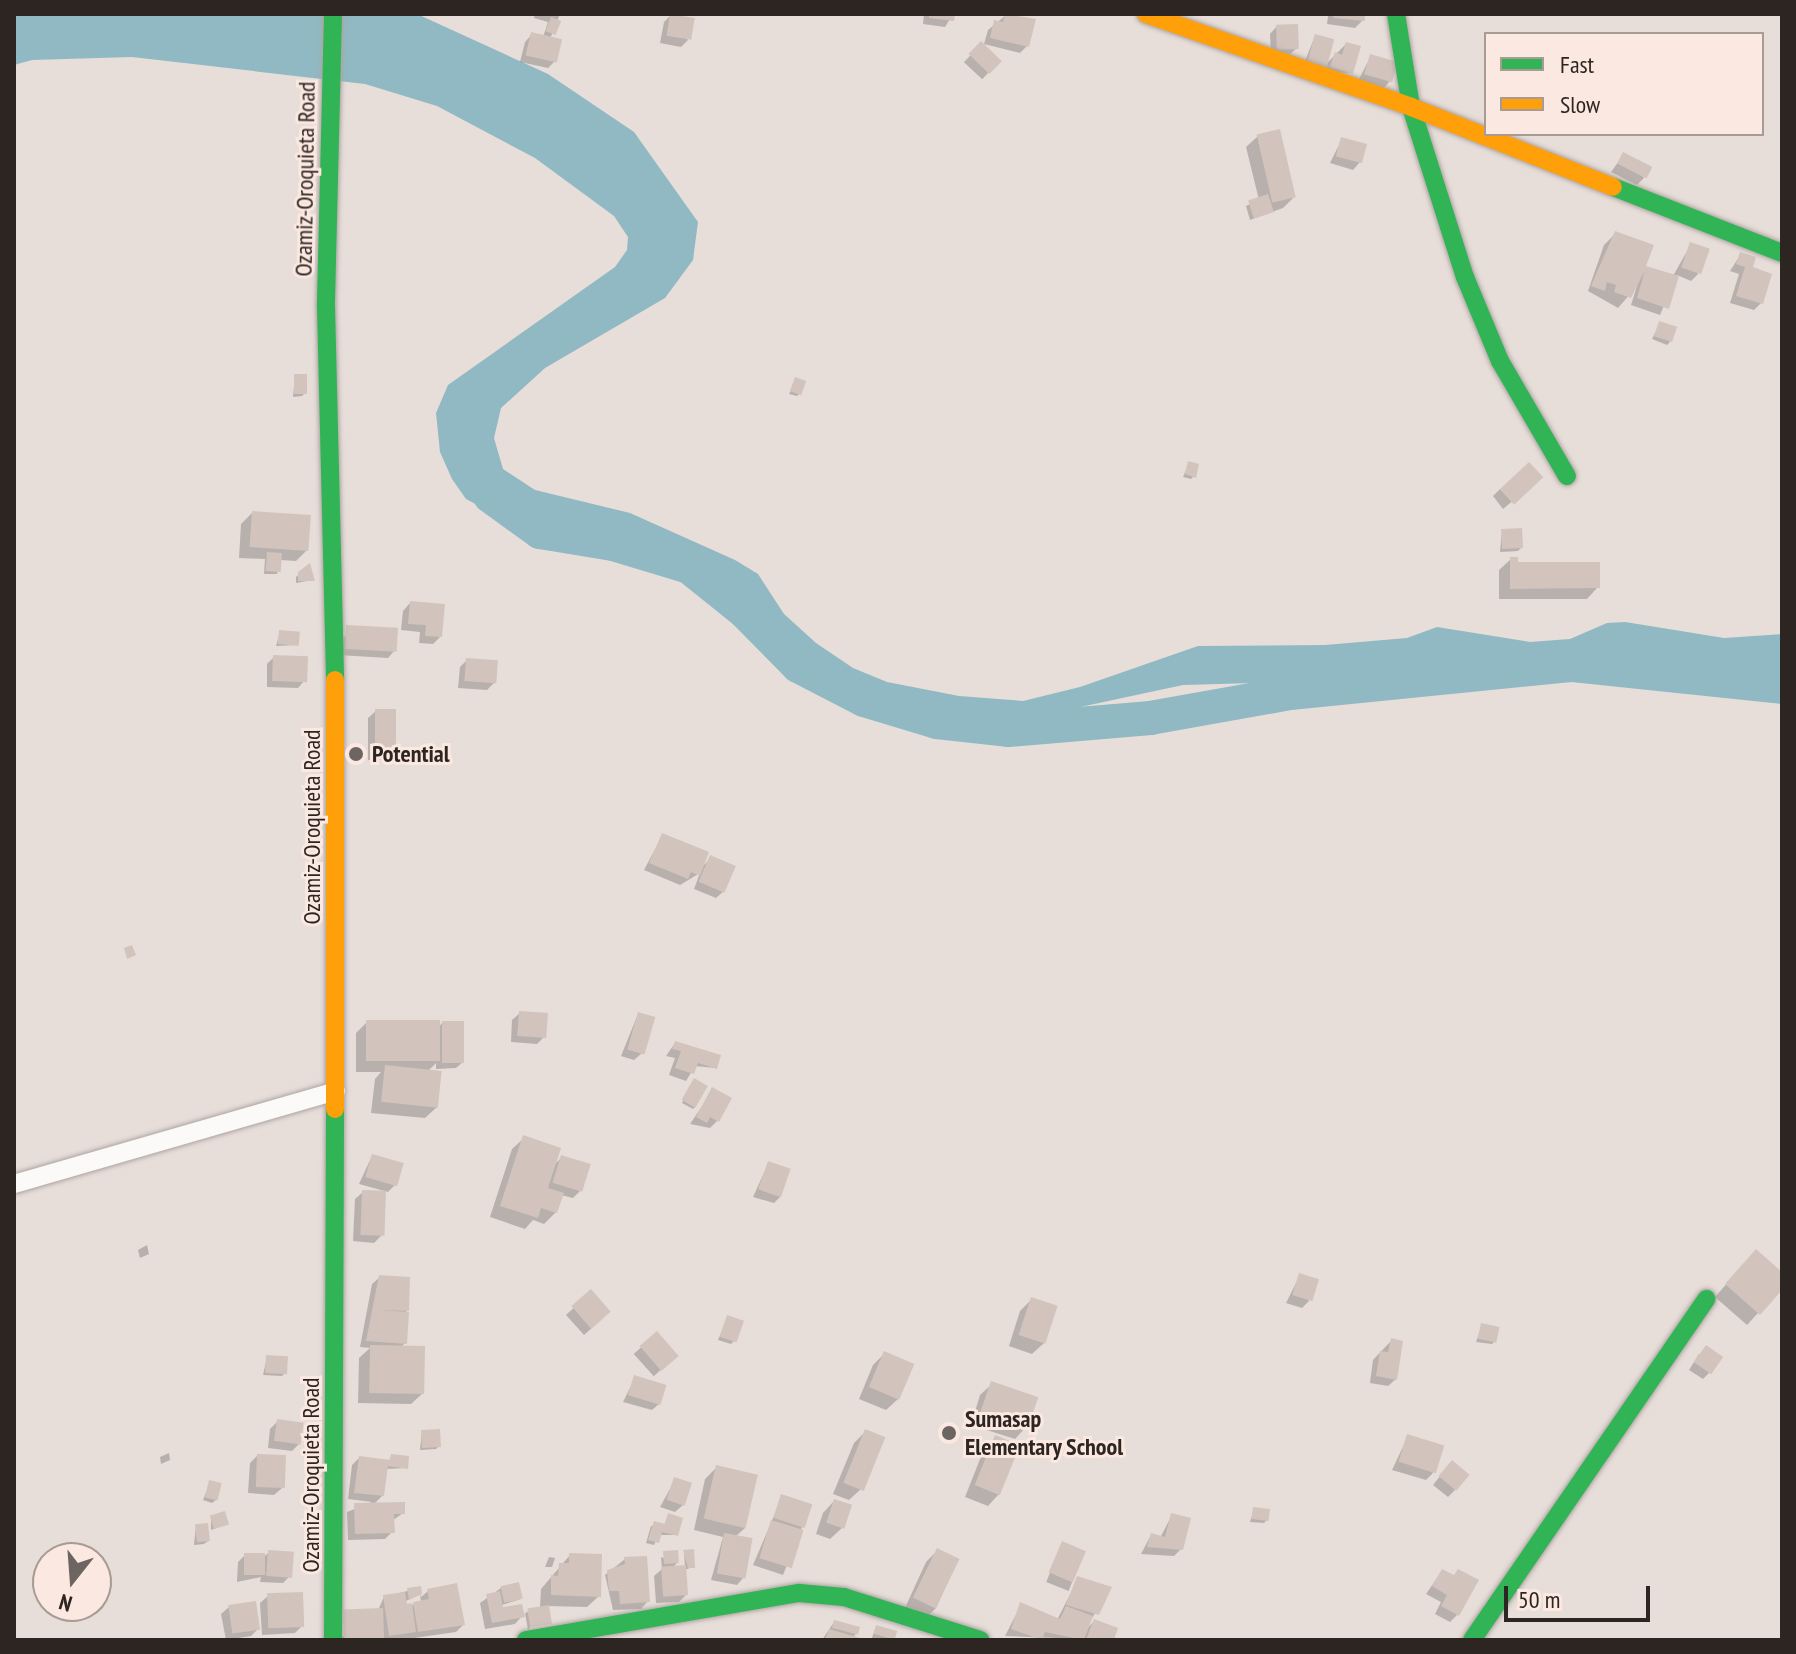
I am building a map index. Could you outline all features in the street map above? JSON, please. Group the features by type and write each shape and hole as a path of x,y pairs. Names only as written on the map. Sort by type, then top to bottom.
{"main road":[{"path":"1146,14 1484,136"},
{"path":"1396,14 1411,107 1465,277 1500,361 1567,476"},
{"name":"Ozamiz-Oroquieta Road","path":"333,16 328,121 336,1091 333,1640"},
{"path":"1485,136 1782,253"},
{"path":"1472,1640 1706,1299"},
{"path":"526,1640 799,1593 844,1597 980,1640"}],"street":[{"path":"14,1184 336,1091"}],"water":[{"path":"14,14 417,14 548,74 634,132 698,222 693,260 665,298 545,368 501,408 494,438 503,469 535,490 630,513 735,560 758,574 784,614 816,643 853,668 887,682 959,696 1023,701 1080,687 1198,646 1325,645 1407,638 1437,627 1530,642 1570,639 1607,623 1625,622 1724,638 1782,634 1782,676 1653,664 1514,662 1362,680 1183,685 1010,722 951,717 884,701 809,661 700,563 602,536 504,519 466,499 452,479 440,452 436,413 448,385 615,267 627,250 628,237 614,216 535,158 437,106 365,84 132,57 32,60 14,65"}],"building":[{"path":"670,14 695,18 691,40 667,36"},
{"path":"929,14 955,14 954,21 929,18"},
{"path":"1005,14 1036,19 1029,47 990,38 994,20 1003,22"},
{"path":"1334,14 1365,14 1365,21 1333,18"},
{"path":"551,17 561,21 556,35 545,31"},
{"path":"1298,24 1299,49 1277,50 1276,25"},
{"path":"531,32 562,39 557,63 526,55"},
{"path":"1315,34 1334,39 1326,69 1307,64"},
{"path":"981,41 1002,61 989,74 968,54"},
{"path":"1346,42 1361,46 1353,74 1330,67 1335,52 1342,55"},
{"path":"1370,54 1398,62 1392,82 1364,74"},
{"path":"1280,129 1296,197 1272,203 1257,134"},
{"path":"1341,137 1367,144 1362,163 1336,156"},
{"path":"1623,152 1652,167 1647,179 1617,164"},
{"path":"1268,194 1274,212 1254,219 1248,200"},
{"path":"1615,231 1654,245 1646,266 1679,276 1669,309 1637,298 1645,270 1631,298 1614,292 1616,285 1607,282 1605,291 1591,286"},
{"path":"1690,242 1710,249 1701,274 1681,268"},
{"path":"1740,252 1756,257 1753,267 1772,274 1763,304 1736,296 1745,267 1736,264"},
{"path":"1659,321 1677,327 1672,342 1654,336"},
{"path":"294,374 307,374 307,394 294,394"},
{"path":"795,377 806,381 801,395 790,391"},
{"path":"1188,461 1199,464 1196,478 1185,474"},
{"path":"1529,462 1543,477 1514,505 1500,489"},
{"path":"252,511 311,515 308,551 249,547"},
{"path":"1522,528 1523,548 1502,549 1501,529"},
{"path":"267,552 282,553 281,572 266,571"},
{"path":"1510,557 1518,557 1518,562 1600,562 1600,588 1510,589"},
{"path":"310,563 315,581 298,581 298,572"},
{"path":"410,601 445,604 442,637 425,636 426,625 408,624"},
{"path":"346,625 398,628 397,652 345,649"},
{"path":"279,630 300,632 299,646 278,644"},
{"path":"273,655 308,656 307,682 272,681"},
{"path":"466,658 498,660 496,683 464,681"},
{"path":"375,709 396,709 396,753 375,753"},
{"path":"662,833 709,852 700,876 691,872 688,879 649,863"},
{"path":"710,855 736,866 724,893 699,882"},
{"path":"132,945 136,955 127,959 124,948"},
{"path":"519,1011 548,1013 546,1038 517,1036"},
{"path":"638,1012 655,1017 645,1054 627,1049"},
{"path":"366,1020 440,1020 440,1061 366,1061"},
{"path":"442,1021 464,1021 464,1063 442,1063"},
{"path":"675,1041 721,1055 717,1069 698,1063 694,1074 675,1068 681,1051 672,1049"},
{"path":"385,1065 442,1071 438,1108 381,1102"},
{"path":"694,1078 708,1086 695,1108 682,1100"},
{"path":"712,1087 732,1098 719,1122 710,1117 707,1123 696,1117"},
{"path":"523,1135 561,1148 548,1188 564,1193 557,1213 541,1208 538,1218 500,1206"},
{"path":"372,1154 404,1163 397,1186 365,1177"},
{"path":"561,1155 591,1164 582,1192 553,1183"},
{"path":"768,1161 791,1169 781,1197 758,1189"},
{"path":"362,1190 386,1191 384,1236 360,1235"},
{"path":"1756,1249 1782,1272 1782,1290 1760,1315 1725,1284"},
{"path":"1299,1273 1319,1279 1312,1301 1292,1295"},
{"path":"379,1275 410,1277 409,1311 378,1310 409,1312 407,1344 366,1341"},
{"path":"591,1289 611,1312 591,1329 571,1306"},
{"path":"1031,1297 1058,1306 1045,1344 1019,1335"},
{"path":"727,1315 744,1321 737,1343 720,1337"},
{"path":"1481,1323 1500,1327 1496,1343 1478,1339"},
{"path":"657,1331 679,1356 661,1371 640,1346"},
{"path":"1391,1338 1403,1341 1397,1380 1376,1376 1380,1351 1388,1352"},
{"path":"370,1345 425,1346 424,1394 369,1393"},
{"path":"1706,1345 1723,1357 1711,1374 1694,1362"},
{"path":"884,1351 914,1364 899,1400 869,1387"},
{"path":"266,1355 288,1356 287,1374 265,1373"},
{"path":"634,1375 667,1385 660,1405 628,1395"},
{"path":"991,1381 1038,1397 1027,1429 980,1413"},
{"path":"277,1419 304,1423 301,1445 274,1441"},
{"path":"440,1429 441,1447 422,1448 421,1430"},
{"path":"865,1429 885,1437 864,1491 843,1483"},
{"path":"1407,1434 1444,1445 1436,1473 1399,1462"},
{"path":"995,1435 1020,1445 1000,1495 975,1485"},
{"path":"257,1454 286,1455 285,1488 256,1487"},
{"path":"391,1454 409,1456 408,1469 388,1466 384,1496 354,1493 359,1456 390,1460"},
{"path":"1452,1460 1470,1475 1456,1491 1439,1476"},
{"path":"716,1465 758,1475 746,1528 704,1519"},
{"path":"674,1477 692,1483 685,1506 667,1500"},
{"path":"209,1480 222,1483 218,1500 205,1498"},
{"path":"781,1494 812,1504 805,1528 773,1518"},
{"path":"834,1499 852,1505 844,1529 826,1523"},
{"path":"405,1502 405,1514 394,1514 395,1533 355,1534 354,1503"},
{"path":"1253,1507 1270,1509 1268,1521 1252,1519"},
{"path":"225,1511 229,1524 214,1529 210,1516"},
{"path":"668,1513 683,1518 678,1536 662,1532 659,1543 648,1540 654,1521 665,1524"},
{"path":"1171,1513 1191,1518 1183,1550 1147,1547 1151,1533 1165,1537"},
{"path":"771,1520 804,1530 792,1568 759,1558"},
{"path":"208,1523 210,1541 197,1542 195,1524"},
{"path":"724,1533 753,1538 745,1578 717,1573"},
{"path":"1062,1541 1086,1551 1073,1582 1049,1572"},
{"path":"937,1548 959,1559 935,1608 913,1597"},
{"path":"694,1549 695,1568 688,1568 683,1550"},
{"path":"268,1550 294,1552 292,1578 266,1576"},
{"path":"678,1550 679,1563 664,1564 663,1551"},
{"path":"244,1553 265,1553 265,1575 244,1575"},
{"path":"569,1553 602,1554 601,1597 551,1595 551,1575 558,1576 559,1563 569,1563"},
{"path":"647,1556 650,1602 620,1604 619,1591 609,1591 607,1570 625,1564 624,1557"},
{"path":"686,1565 688,1595 663,1597 661,1567"},
{"path":"1442,1569 1454,1575 1458,1569 1479,1580 1459,1616 1441,1606 1447,1595 1432,1586"},
{"path":"1077,1576 1112,1587 1099,1615 1066,1605"},
{"path":"519,1582 523,1599 504,1603 500,1586"},
{"path":"457,1583 465,1625 418,1632 413,1602 429,1599 427,1589"},
{"path":"421,1586 422,1594 409,1600 407,1588"},
{"path":"500,1591 503,1607 522,1604 525,1617 492,1623 486,1594"},
{"path":"303,1592 304,1627 268,1628 267,1593"},
{"path":"405,1592 407,1604 412,1603 416,1632 389,1636 383,1595"},
{"path":"256,1601 260,1630 232,1634 228,1605"},
{"path":"1020,1602 1060,1619 1066,1606 1093,1616 1084,1640 1045,1632 1042,1640 1011,1629"},
{"path":"549,1605 552,1624 530,1627 527,1608"},
{"path":"383,1608 384,1639 344,1640 343,1609"},
{"path":"1094,1619 1118,1628 1114,1640 1086,1640"},
{"path":"834,1620 860,1627 858,1635 832,1628"},
{"path":"876,1625 897,1631 895,1640 874,1634"},
{"path":"829,1629 864,1639 864,1640 825,1640"}],"waterway":[{"path":"490,496 540,532 613,544 689,567 745,612 798,666 864,700 937,722 1008,730 1150,718 1290,693 1573,665 1782,687"}],"traffic: fast":[{"path":"333,14 326,307 335,680"},
{"path":"1396,14 1411,107 1465,277 1500,361 1567,476"},
{"path":"1613,187 1782,253"},
{"path":"333,1640 335,1109"},
{"path":"1472,1640 1706,1299"},
{"path":"526,1640 799,1593 844,1597 980,1640"}],"traffic: slow":[{"path":"1146,14 1411,107 1484,136"},
{"path":"1484,136 1613,187"},
{"path":"335,680 335,1109"}],"place":[{"name":"Potential","path":"356,754"},
{"name":"Sumasap Elementary School","path":"949,1433"}]}
